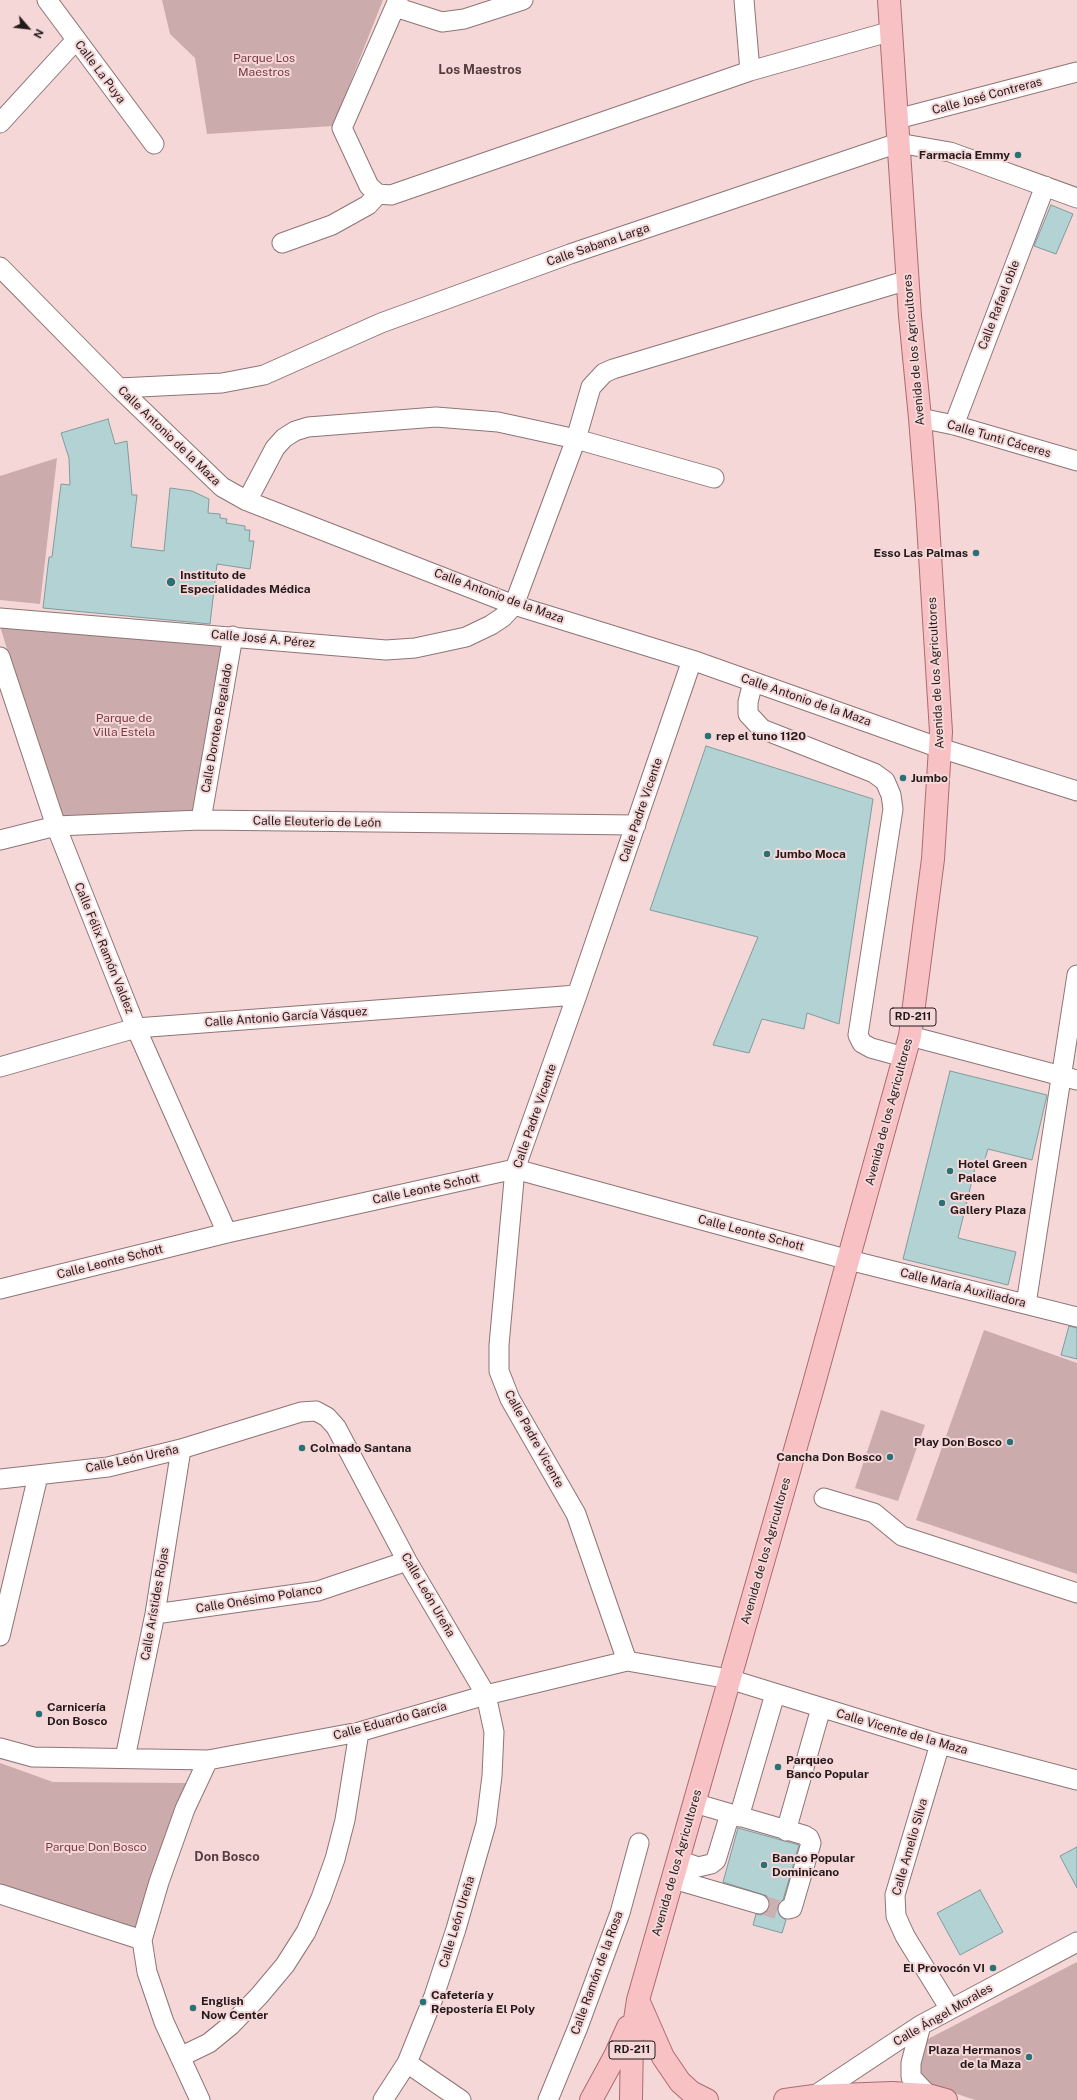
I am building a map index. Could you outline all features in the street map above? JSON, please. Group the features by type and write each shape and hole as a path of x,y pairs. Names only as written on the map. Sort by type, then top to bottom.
{"main road":[{"name":"Avenida de los Agricultores","path":"631,2100 632,2039 637,2004 849,1260 910,1036 933,859 940,748 939,701 889,0"},
{"path":"591,2100 615,2056 637,2004"},
{"path":"637,2004 663,2057 676,2076 691,2092 707,2100"},
{"path":"785,2100 892,2093 937,2097"}],"street":[{"name":"Calle La Puya","path":"47,0 154,144"},
{"path":"523,0 464,19 442,22 397,4 342,128 362,174 369,186 378,194 391,195 750,71 892,31"},
{"path":"744,0 750,71"},
{"path":"0,123 76,40"},
{"name":"Calle José Contreras","path":"898,119 1077,72"},
{"name":"Calle Sabana Larga","path":"119,388 222,383 264,375 381,323 570,254 898,143 950,152 1077,198"},
{"name":"Calle Rafael oble","path":"954,425 1045,186"},
{"path":"282,243 332,225 368,206 378,194"},
{"name":"Calle Antonio de la Maza","path":"0,267 119,388 222,487 247,501 514,604 692,660 940,748 1077,791"},
{"path":"514,604 576,439 591,387 604,373 908,280"},
{"path":"247,501 275,448 284,438 308,427 436,417 498,422 576,439 714,478"},
{"name":"Calle Tunti Cáceres","path":"920,418 954,425 1077,461"},
{"name":"Calle José A. Pérez","path":"0,618 234,636 386,650 415,648 450,641 478,632 503,617 514,604"},
{"name":"Calle Doroteo Regalado","path":"201,820 234,636"},
{"name":"Calle Félix Ramón Valdez","path":"0,657 56,826 136,1028 227,1233"},
{"name":"Calle Padre Vicente","path":"627,1661 576,1514 510,1399 499,1371 499,1345 515,1169 578,995 692,660"},
{"path":"753,682 748,702 748,714 762,728 874,773 885,781 891,794 893,809 858,1035 862,1043 871,1048 904,1057"},
{"name":"Calle Eleuterio de León","path":"0,840 56,826 201,820 636,825"},
{"path":"1026,1304 1069,1078 1077,975"},
{"name":"Calle Antonio García Vásquez","path":"0,1067 136,1028 578,995"},
{"path":"910,1036 1069,1078"},
{"name":"Calle Leonte Schott","path":"0,1289 227,1233 515,1169 849,1260"},
{"name":"Calle María Auxiliadora","path":"849,1260 1077,1317"},
{"name":"Calle León Ureña","path":"0,1480 108,1467 181,1449 266,1421 301,1412 316,1411 327,1417 336,1427 407,1560 486,1696 494,1732 492,1776 486,1824 434,1996 407,2063 382,2100"},
{"name":"Calle Arístides Rojas","path":"125,1758 155,1614 181,1449"},
{"path":"0,1636 38,1476"},
{"path":"824,1498 874,1513 902,1536 1077,1594"},
{"name":"Calle Onésimo Polanco","path":"155,1614 202,1609 318,1591 407,1560"},
{"name":"Calle Eduardo García","path":"0,1748 33,1757 208,1760 359,1732 486,1696 627,1661 729,1679"},
{"name":"Calle Vicente de la Maza","path":"729,1679 940,1744 1077,1780"},
{"path":"675,1869 698,1867 711,1864 716,1860 734,1815 775,1694"},
{"path":"786,1831 821,1708"},
{"path":"180,2057 209,2043 231,2025 259,1996 285,1965 306,1932 321,1898 335,1859 345,1820 359,1732"},
{"name":"Calle Amelio Silva","path":"940,1744 895,1895 896,1916 905,1936 950,2009"},
{"path":"200,2100 164,2022 146,1972 142,1940 159,1882 185,1809 208,1760"},
{"path":"694,1803 807,1836 811,1843 792,1908 788,1909"},
{"name":"Calle Ramón de la Rosa","path":"548,2100 578,2027 620,1913 639,1843"},
{"path":"675,1869 759,1904"},
{"path":"0,1894 142,1940"},
{"name":"Calle Ángel Morales","path":"810,2098 921,2025 1077,1942"},
{"path":"921,2025 910,2063 911,2077 937,2097"},
{"path":"407,2063 461,2100"}],"green space":[{"name":"Parque Los Maestros","path":"162,0 383,0 333,126 207,134 195,58 170,34"},
{"path":"57,458 40,604 0,600 0,476"},
{"name":"Parque de Villa Estela","path":"0,626 227,641 201,820 59,821"},
{"name":"Play Don Bosco","path":"984,1330 1077,1363 1077,1574 916,1520"},
{"name":"Cancha Don Bosco","path":"881,1410 925,1425 898,1501 855,1488"},
{"name":"Parque Don Bosco","path":"0,1763 53,1782 190,1783 135,1928 0,1885"},
{"path":"1077,1962 1077,2100 975,2100 921,2082 918,2074 924,2041"}],"building":[{"path":"1051,205 1073,214 1056,254 1034,246"},
{"path":"108,419 115,444 127,441 132,495 137,495 131,547 164,551 170,488 192,491 209,499 208,513 220,514 220,518 227,519 226,523 245,526 245,530 250,530 249,541 254,541 250,569 217,564 210,624 43,608 49,557 52,557 61,484 70,485 69,458 61,433"},
{"name":"Jumbo Moca","path":"706,746 873,799 839,1024 807,1013 804,1029 762,1019 749,1053 713,1045 758,937 650,910"},
{"name":"Green Gallery Plaza","path":"950,1071 1047,1095 1032,1160 988,1149 984,1162 977,1160 958,1238 1016,1252 1008,1285 903,1259"},
{"path":"1069,1326 1077,1328 1077,1359 1061,1355"},
{"name":"Banco Popular Dominicano","path":"738,1828 799,1845 783,1900 777,1906 780,1916 786,1920 782,1933 753,1925 756,1914 762,1915 769,1907 770,1902 767,1896 723,1882"},
{"path":"1077,1847 1077,1888 1060,1856"},
{"path":"980,1890 1003,1932 960,1955 937,1913"}],"tunnel":[{"path":"759,1904 779,1910 788,1909"}],"place":[{"name":"Farmacia Emmy","path":"1018,155"},
{"name":"Esso Las Palmas","path":"976,553"},
{"name":"Instituto de Especialidades Médica","path":"171,582"},
{"name":"rep el tuno 1120","path":"708,736"},
{"name":"Jumbo","path":"903,778"},
{"name":"Jumbo Moca","path":"767,854"},
{"name":"Hotel Green Palace","path":"950,1171"},
{"name":"Green Gallery Plaza","path":"942,1203"},
{"name":"Play Don Bosco","path":"1010,1442"},
{"name":"Colmado Santana","path":"302,1448"},
{"name":"Cancha Don Bosco","path":"890,1457"},
{"name":"Carnicería Don Bosco","path":"39,1714"},
{"name":"Parqueo Banco Popular","path":"778,1767"},
{"name":"Banco Popular Dominicano","path":"764,1865"},
{"name":"El Provocón VI","path":"993,1968"},
{"name":"Cafetería y Repostería El Poly","path":"423,2002"},
{"name":"English Now Center","path":"193,2008"},
{"name":"Plaza Hermanos de la Maza","path":"1029,2057"}],"district":[{"name":"Los Maestros","path":"480,70"},
{"name":"Don Bosco","path":"227,1857"}]}
